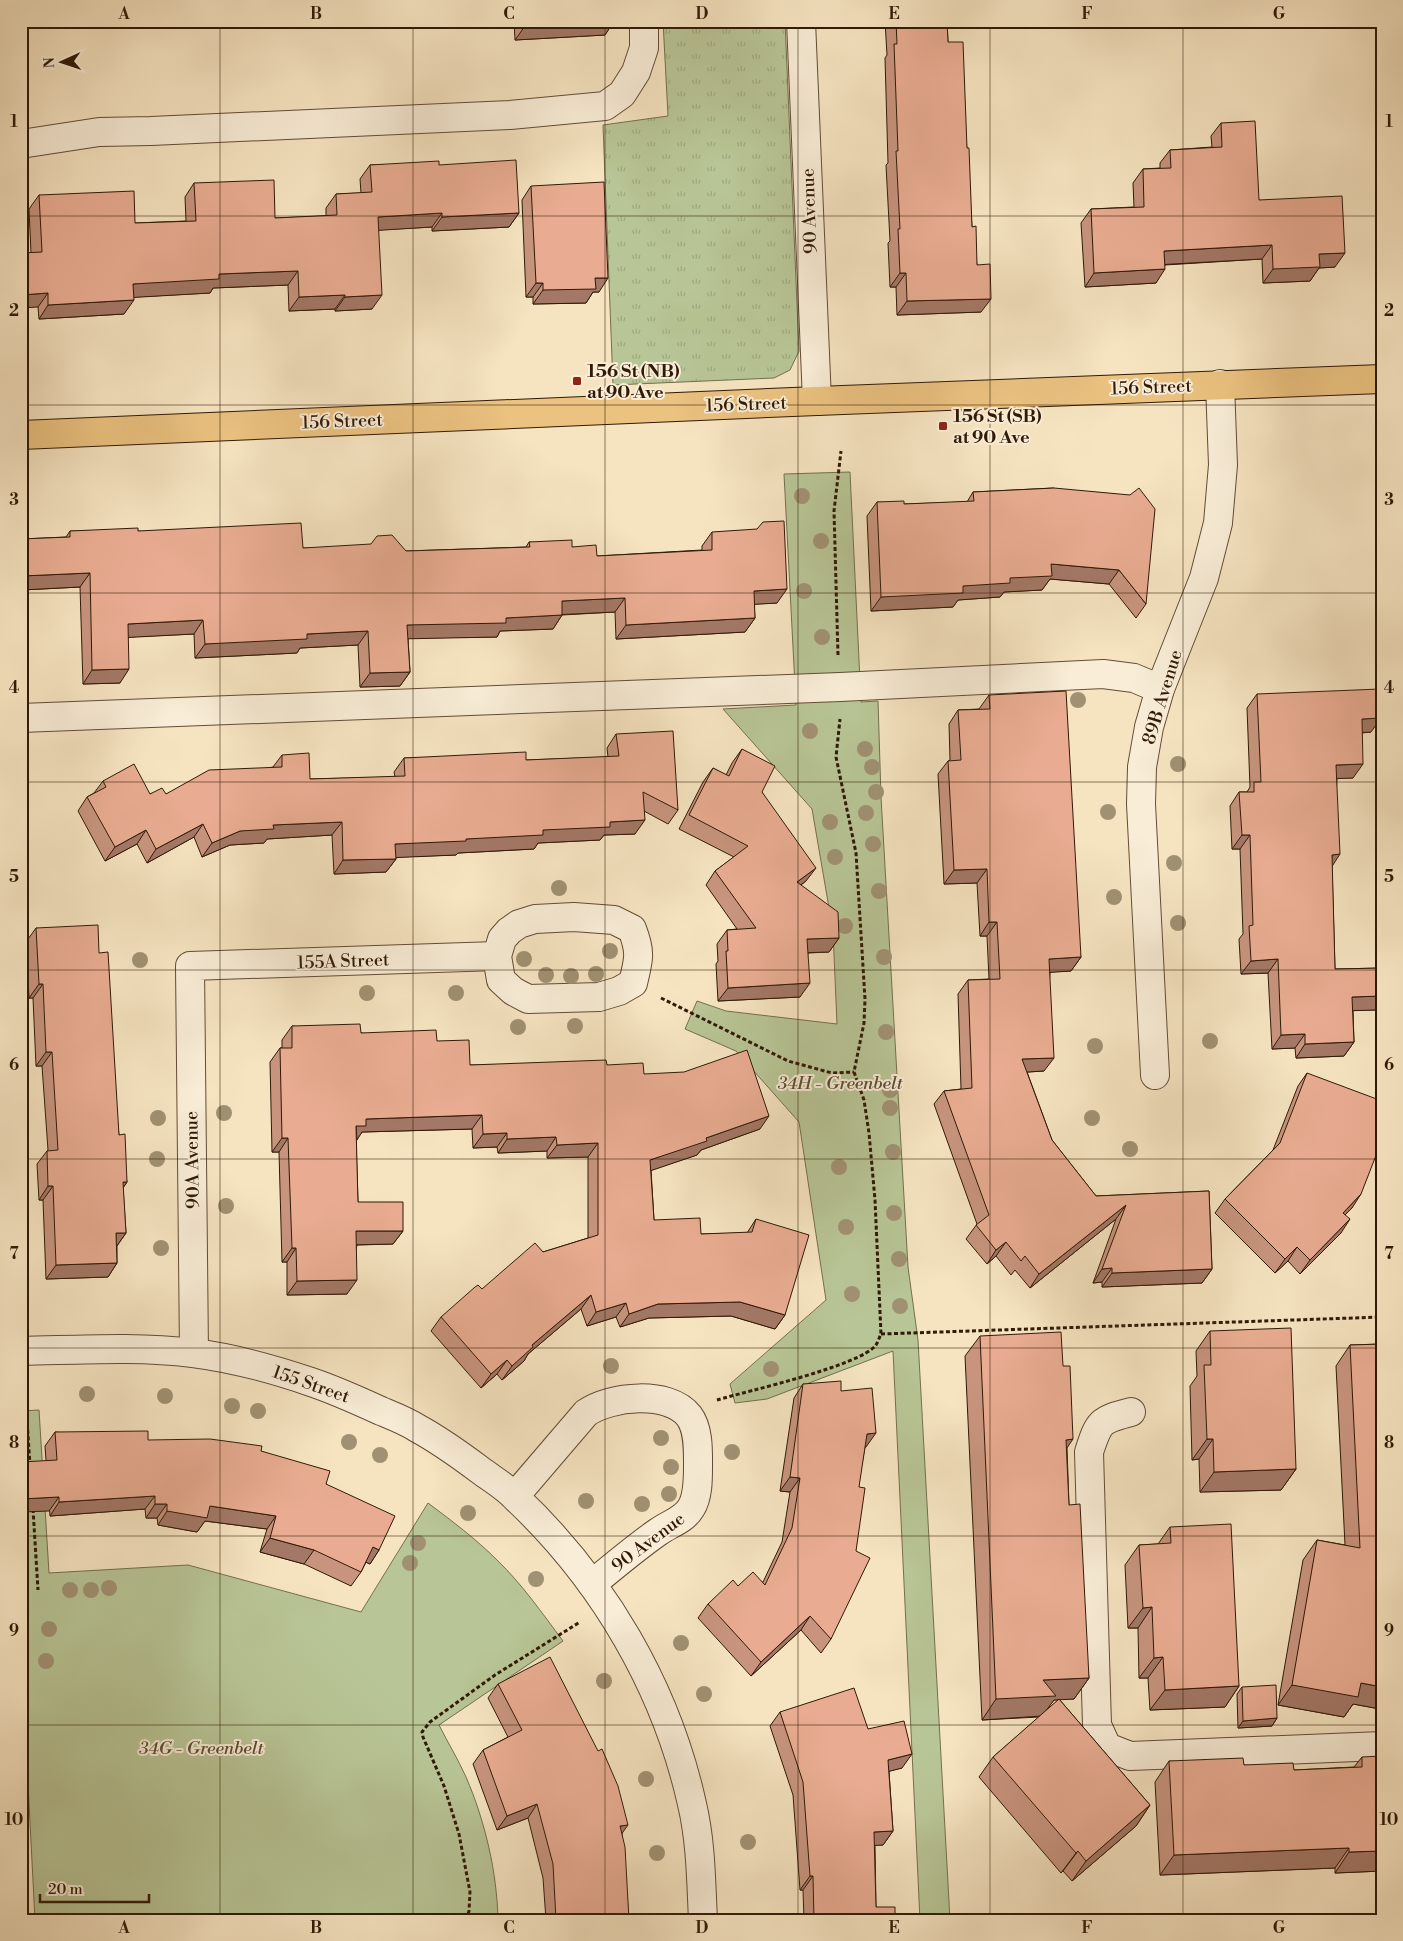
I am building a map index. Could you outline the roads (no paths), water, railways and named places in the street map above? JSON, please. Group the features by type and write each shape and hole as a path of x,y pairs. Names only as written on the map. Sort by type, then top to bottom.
{"main road":[{"name":"156 Street","path":"21,435 1220,384 1382,379"}],"street":[{"path":"21,144 112,131 151,131 481,116 605,106 622,94 636,72 644,48 644,21"},
{"name":"90 Avenue","path":"800,21 817,401"},
{"name":"89B Avenue","path":"1154,1075 1141,804 1142,767 1149,727 1160,689 1204,578 1218,523 1223,465 1220,384"},
{"path":"21,718 810,688 1103,674 1134,678 1160,689"},
{"path":"574,917 614,920 632,929 638,946 639,961 633,983 619,991 599,997 528,999 513,991 501,980 497,956 502,939 519,924 535,919 574,917"},
{"name":"155A Street","path":"190,966 497,956"},
{"name":"90A Avenue","path":"190,966 194,1353"},
{"name":"155 Street","path":"21,1351 139,1350 194,1353 271,1370 340,1392 416,1427 449,1447 515,1496 557,1540 592,1584"},
{"name":"90 Avenue","path":"515,1496 586,1413 593,1408 609,1402 658,1399 676,1405 688,1416 695,1430 698,1455 697,1491 692,1507 682,1518 657,1532 592,1584"},
{"path":"1132,1412 1109,1418 1097,1429 1089,1452 1097,1725 1106,1746 1130,1756 1382,1746"},
{"path":"592,1584 613,1613 638,1658 654,1688 670,1727 692,1804 699,1842 703,1920"}],"place":[{"name":"156 St (NB) at 90 Ave","path":"577,381"},
{"name":"156 St (SB) at 90 Ave","path":"943,426"}],"park label":[{"name":"34H - Greenbelt","path":"840,1083"},
{"name":"34G - Greenbelt","path":"201,1748"}]}
